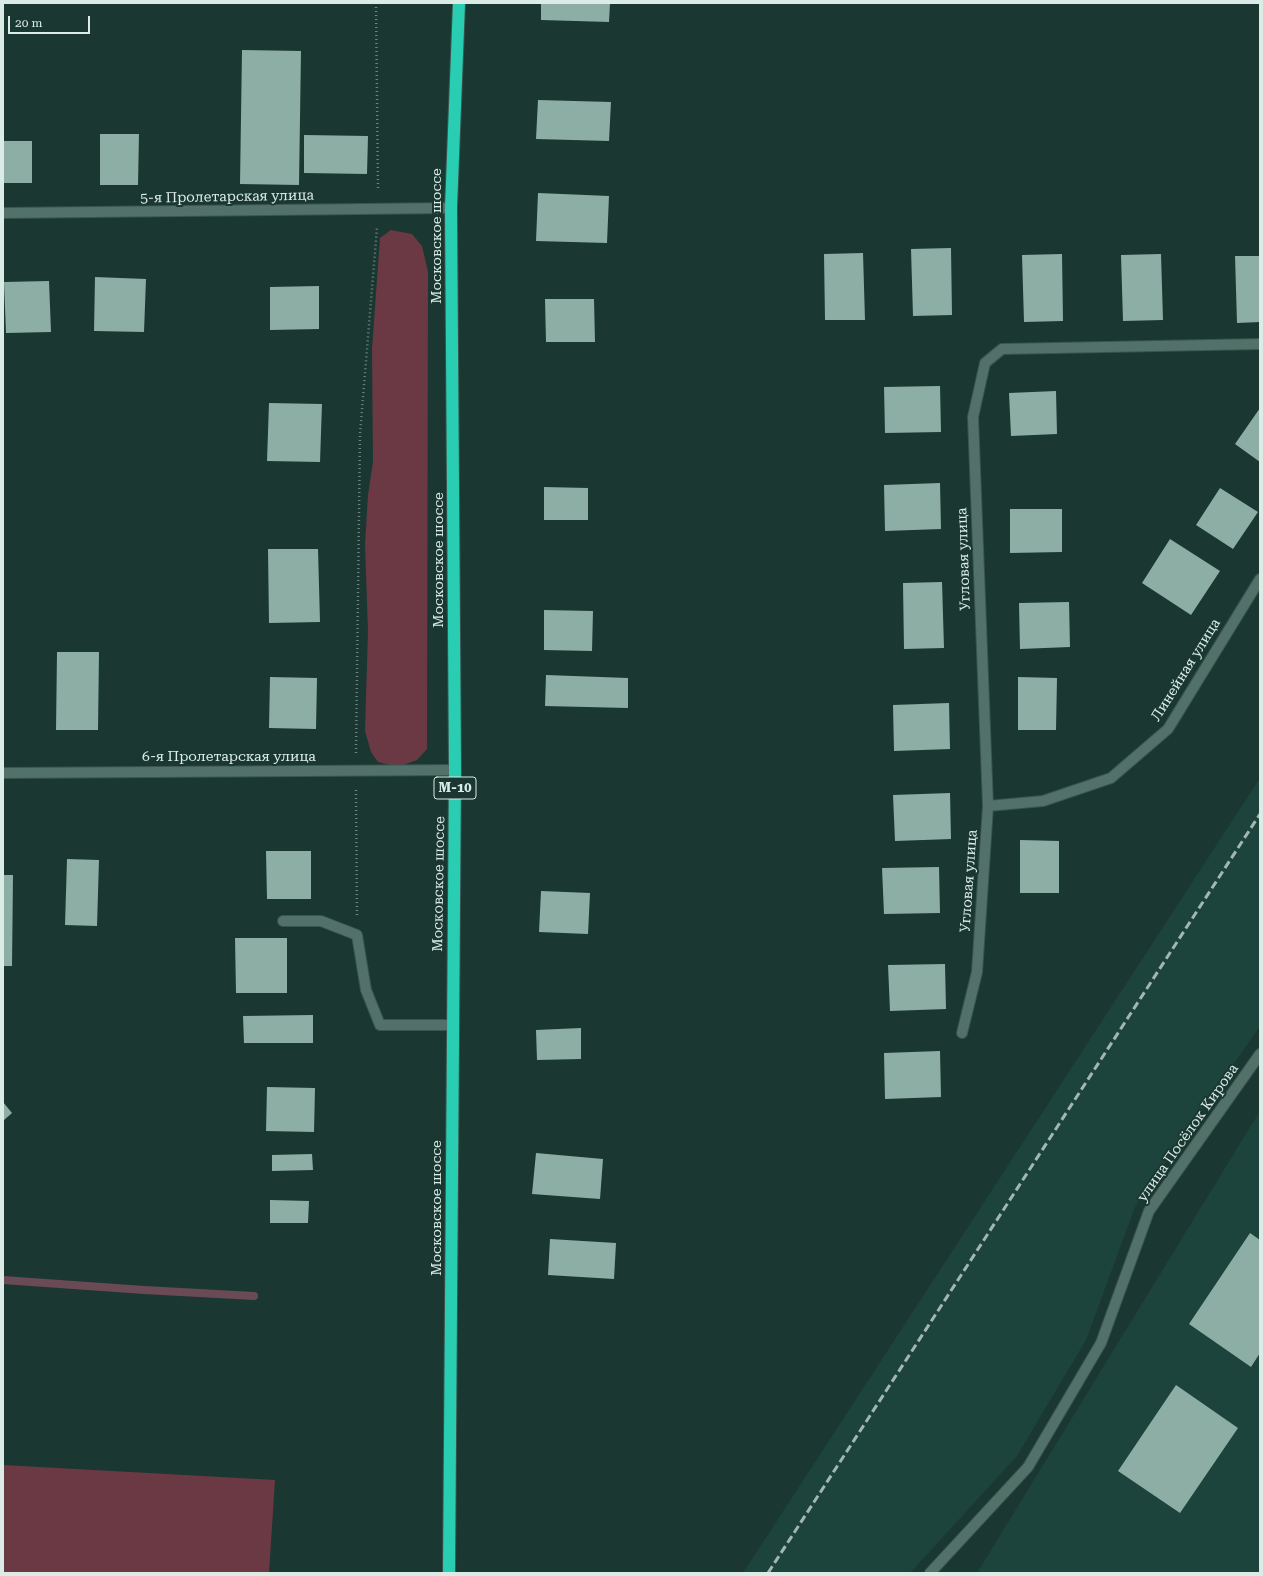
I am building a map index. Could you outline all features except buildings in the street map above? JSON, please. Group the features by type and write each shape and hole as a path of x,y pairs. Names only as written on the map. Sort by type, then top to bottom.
{"highway":[{"name":"Московское шоссе","path":"449,1573 456,770 451,208 459,3"}],"street":[{"name":"5-я Пролетарская улица","path":"3,213 451,208"},
{"name":"Угловая улица","path":"962,1033 977,972 988,806 973,417 985,363 1002,349 1260,344"},
{"name":"Линейная улица","path":"988,806 1043,801 1111,778 1168,729 1260,579"},
{"name":"6-я Пролетарская улица","path":"3,772 456,770"},
{"path":"283,921 321,921 357,935 366,990 380,1025 453,1025"},
{"name":"улица Посёлок Кирова","path":"930,1573 1028,1467 1101,1343 1149,1211 1260,1054"}],"path":[{"path":"357,935 356,771 360,434 378,209 376,3"}],"shaded area":[{"path":"391,230 412,234 422,246 428,272 427,749 417,760 403,765 390,765 378,762 371,752 365,731 368,631 365,544 368,495 373,462 372,349 380,238"},
{"path":"1260,778 1260,1026 1135,1207 1086,1340 1017,1456 910,1573 743,1573"},
{"path":"1260,1111 1260,1573 977,1573"},
{"path":"3,1465 275,1480 269,1573 3,1573"}],"waterway":[{"path":"3,1280 254,1296"}],"railway":[{"path":"768,1573 1260,814"}]}
